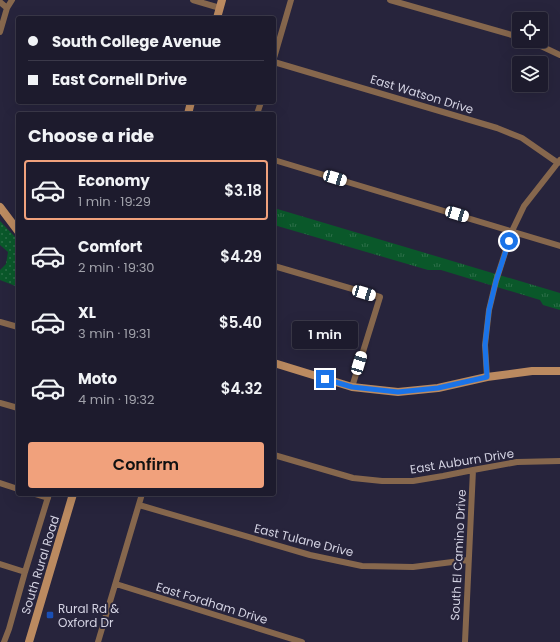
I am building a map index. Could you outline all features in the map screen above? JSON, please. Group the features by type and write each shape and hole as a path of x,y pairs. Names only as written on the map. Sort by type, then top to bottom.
{"street":[{"path":"0,32 7,8 12,0"},
{"path":"193,0 221,4 218,16"},
{"path":"276,51 291,0"},
{"path":"390,0 512,35"},
{"path":"0,2 7,8"},
{"path":"545,48 560,55"},
{"name":"East Watson Drive","path":"276,63 496,128 522,138 559,162"},
{"path":"276,161 560,246"},
{"path":"487,377 485,345 489,310 496,281 512,231 524,206 559,162"},
{"path":"0,207 16,228"},
{"path":"276,267 380,297 352,387"},
{"path":"0,322 16,326"},
{"path":"276,364 352,387 398,392 438,388 487,377 532,371 560,371"},
{"path":"0,402 16,407"},
{"name":"East Auburn Drive","path":"276,456 353,478 382,481 413,480 443,476 517,462 560,461"},
{"name":"South El Camino Drive","path":"465,642 473,470"},
{"path":"0,483 16,488"},
{"path":"4,642 48,496"},
{"name":"South Rural Road","path":"29,642 72,496"},
{"path":"98,642 141,496"},
{"name":"East Tulane Drive","path":"139,505 310,555 362,566 413,567 468,560"},
{"path":"0,564 25,572"},
{"name":"East Fordham Drive","path":"116,584 302,642"}],"green space":[{"path":"276,209 560,293 560,310 543,305 540,300 441,270 428,270 276,226"},
{"path":"0,221 16,238 16,286 0,280 0,270 6,264 8,252 0,245"}],"place":[{"name":"Rural Rd & Oxford Dr","path":"50,615"}],"route":[{"path":"325,379 352,387 398,392 438,388 487,377 485,345 489,310 493,291 509,241"}]}
